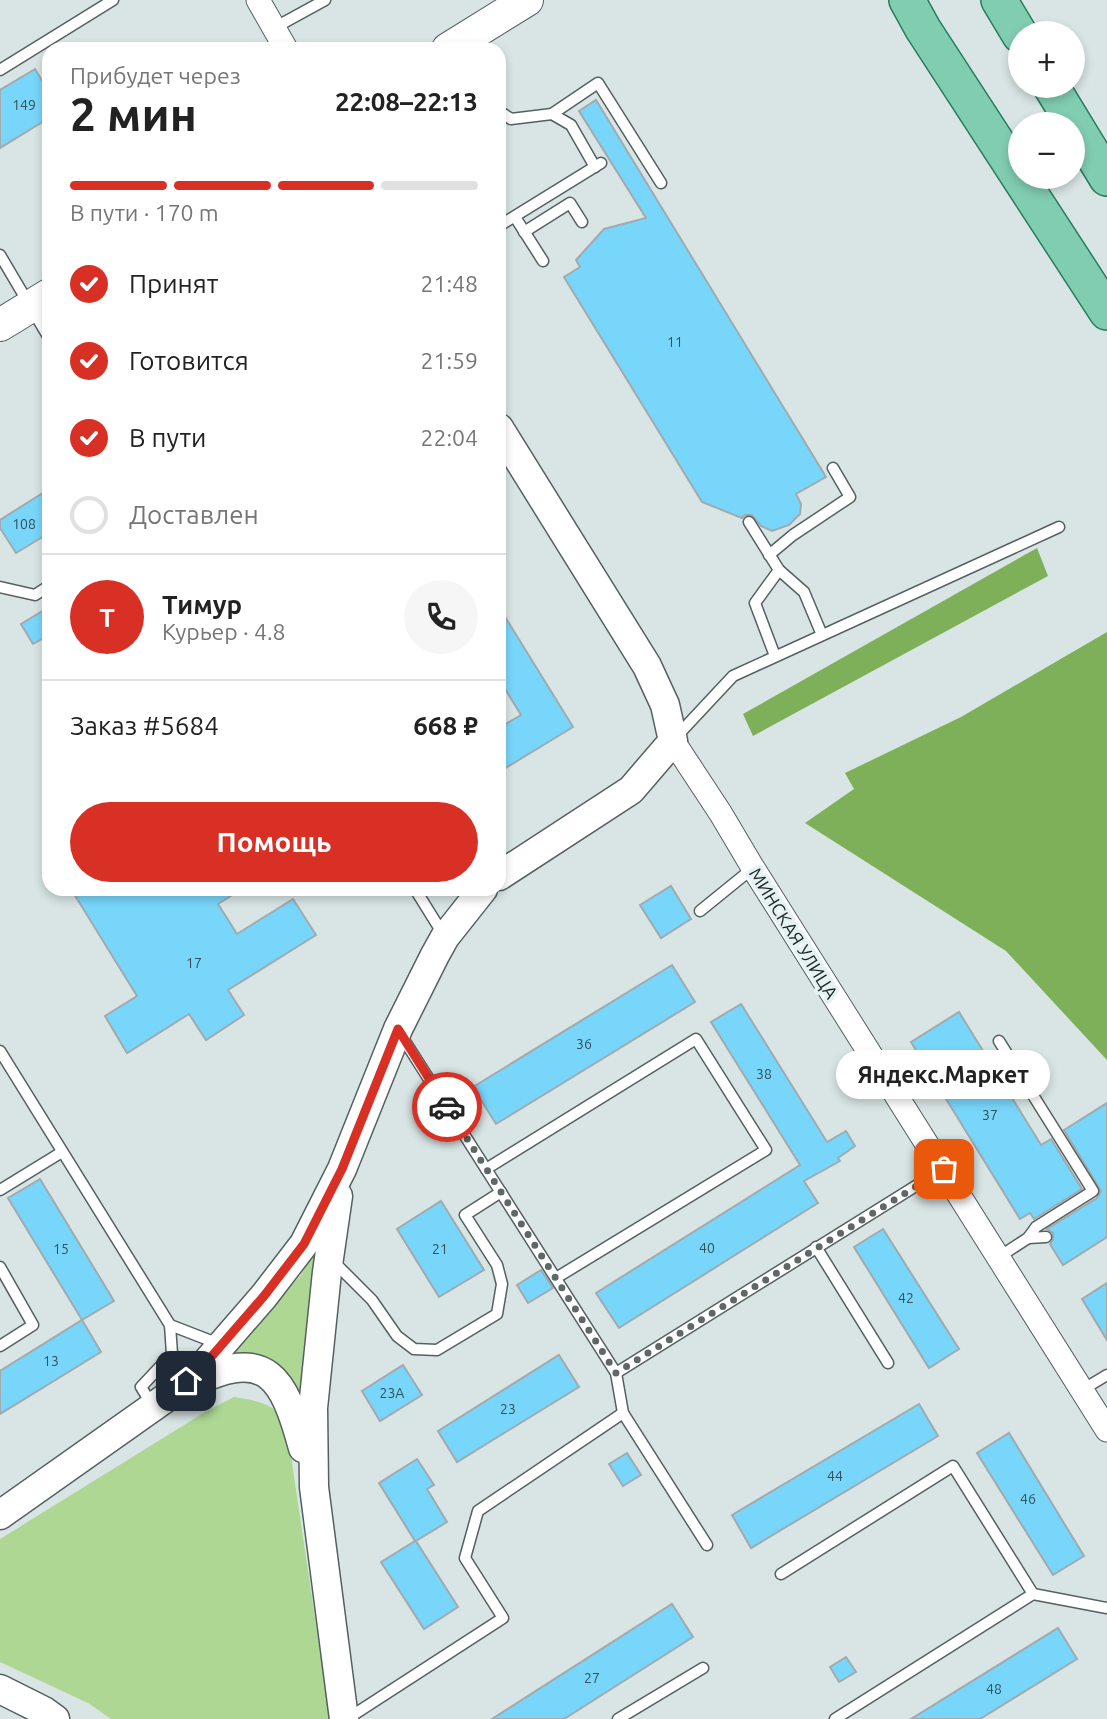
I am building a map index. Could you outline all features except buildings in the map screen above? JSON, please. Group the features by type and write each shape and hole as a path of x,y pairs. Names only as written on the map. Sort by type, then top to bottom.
{"main road":[{"path":"457,42 496,13 527,0"},
{"path":"907,0 923,29 1107,312"},
{"path":"999,0 1012,21"},
{"path":"1058,98 1107,178"},
{"path":"0,325 39,301"}],"street":[{"path":"258,0 282,42"},
{"name":"МИНСКАЯ УЛИЦА","path":"506,439 647,666 665,705 673,741 1107,1430"},
{"path":"506,871 631,790 673,741"},
{"path":"0,1515 160,1402 205,1364 304,1244 342,1169 398,1029 444,937 477,896"},
{"path":"342,1169 329,1257 313,1408 314,1487 345,1719"},
{"path":"160,1402 217,1371 245,1366 269,1375 283,1388 293,1410 314,1487"},
{"path":"0,1689 55,1719"}],"lane":[{"path":"45,42 113,0"},
{"path":"274,28 325,1"},
{"path":"0,70 42,44"},
{"path":"506,116 511,119 552,114 598,83 661,183"},
{"path":"506,222 598,165 571,125 552,114"},
{"path":"524,232 570,203 582,222"},
{"path":"515,217 543,261"},
{"path":"0,255 39,301"},
{"path":"769,555 793,535 850,497 833,468"},
{"path":"749,522 779,570 804,592 822,635"},
{"path":"673,741 733,676 1059,527"},
{"path":"775,656 755,603 779,570"},
{"path":"0,587 35,595 42,590"},
{"path":"700,911 753,868"},
{"path":"419,896 444,937"},
{"path":"398,1029 616,1373 623,1413 706,1545"},
{"path":"486,1169 696,1039 765,1150 556,1278"},
{"path":"999,1041 1093,1191 1036,1227 1028,1238 999,1257"},
{"path":"0,1051 170,1325 172,1353 141,1387 160,1402"},
{"path":"0,1190 62,1152"},
{"path":"616,1373 944,1169"},
{"path":"329,1257 372,1300 403,1342 414,1349 437,1350 497,1314 502,1284 497,1265 465,1215 501,1192"},
{"path":"1028,1238 1046,1237"},
{"path":"816,1247 888,1363"},
{"path":"0,1267 33,1325 0,1346"},
{"path":"170,1325 222,1345"},
{"path":"1082,1390 1107,1375"},
{"path":"345,1719 503,1618 465,1558 478,1511 623,1413"},
{"path":"780,1574 953,1466 1033,1594"},
{"path":"835,1719 1033,1594 1107,1608"},
{"path":"618,1719 703,1668"}],"green space":[{"path":"1037,548 1048,576 753,736 743,714"},
{"path":"1107,632 1107,1060 1006,951 805,823 854,789 845,773 961,717"},
{"path":"318,1245 305,1419 226,1359 301,1275"},
{"path":"234,1397 273,1409 280,1415 289,1434 330,1719 111,1719 88,1703 0,1662 0,1539 205,1412"}],"way so far":[{"path":"447,1107 616,1373 944,1169"}],"place":[{"name":"Яндекс.Маркет","path":"944,1169"}],"route":[{"path":"186,1381 205,1364 264,1296 304,1244 342,1169 398,1029 447,1107"}]}
